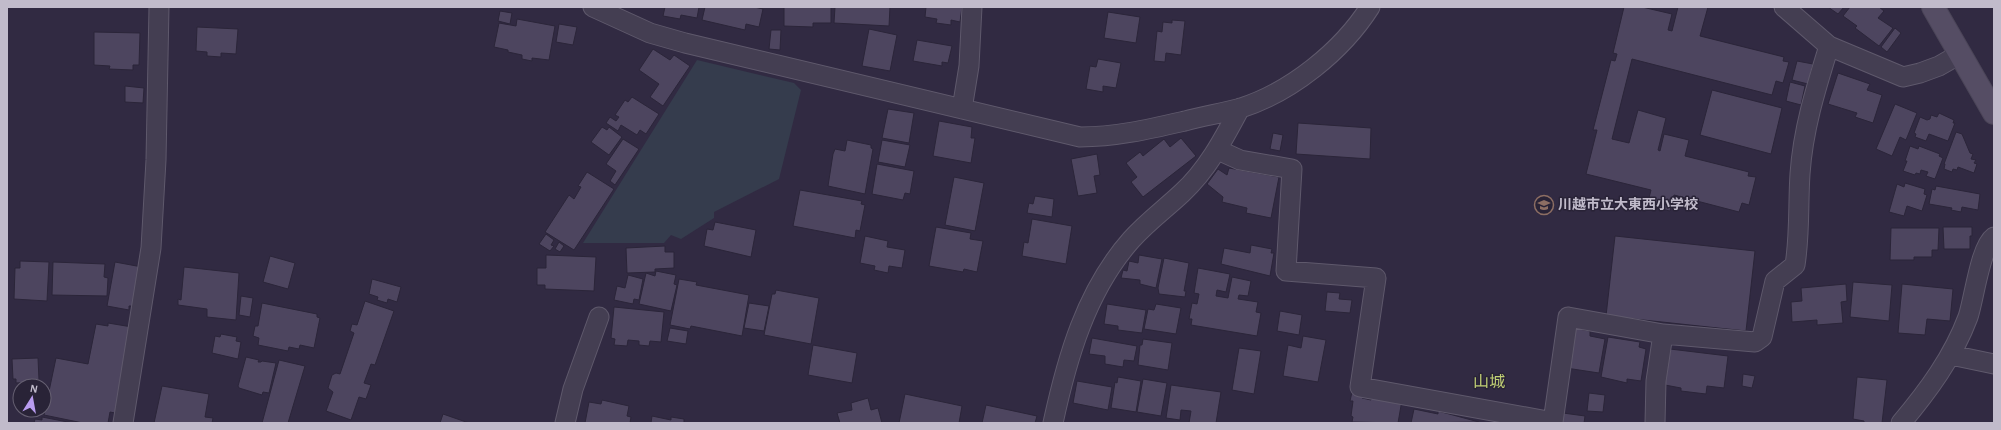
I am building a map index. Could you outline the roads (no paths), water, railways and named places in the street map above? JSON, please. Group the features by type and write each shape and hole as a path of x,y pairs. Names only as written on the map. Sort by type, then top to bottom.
{"main road":[{"path":"1933,7 1994,113"}],"street":[{"path":"123,423 151,248 156,160 159,7"},
{"path":"593,7 650,33 685,43 1080,137 1102,137 1129,133 1240,108 1271,96 1296,81 1332,52 1363,18 1370,7"},
{"path":"962,108 969,66 972,7"},
{"path":"1784,7 1829,46 1903,77 1920,73 1938,66 1960,54"},
{"path":"1218,150 1240,160 1292,169 1286,271 1376,278 1360,387 1553,422 1568,317 1663,334 1755,342 1762,337 1775,280 1795,265 1799,244 1800,174 1803,144 1809,110 1829,46"},
{"path":"1053,423 1061,383 1075,339 1099,284 1130,241 1156,214 1183,192 1218,150 1240,108"},
{"path":"1901,423 1936,378 1951,355 1968,317 1985,248 1994,237"},
{"path":"564,423 572,392 598,317"},
{"path":"1655,423 1656,381 1663,334"},
{"path":"1951,355 1994,364"}],"place":[{"name":"川越市立大東西小学校","path":"1544,205"}],"district":[{"name":"山城","path":"1489,382"}]}
